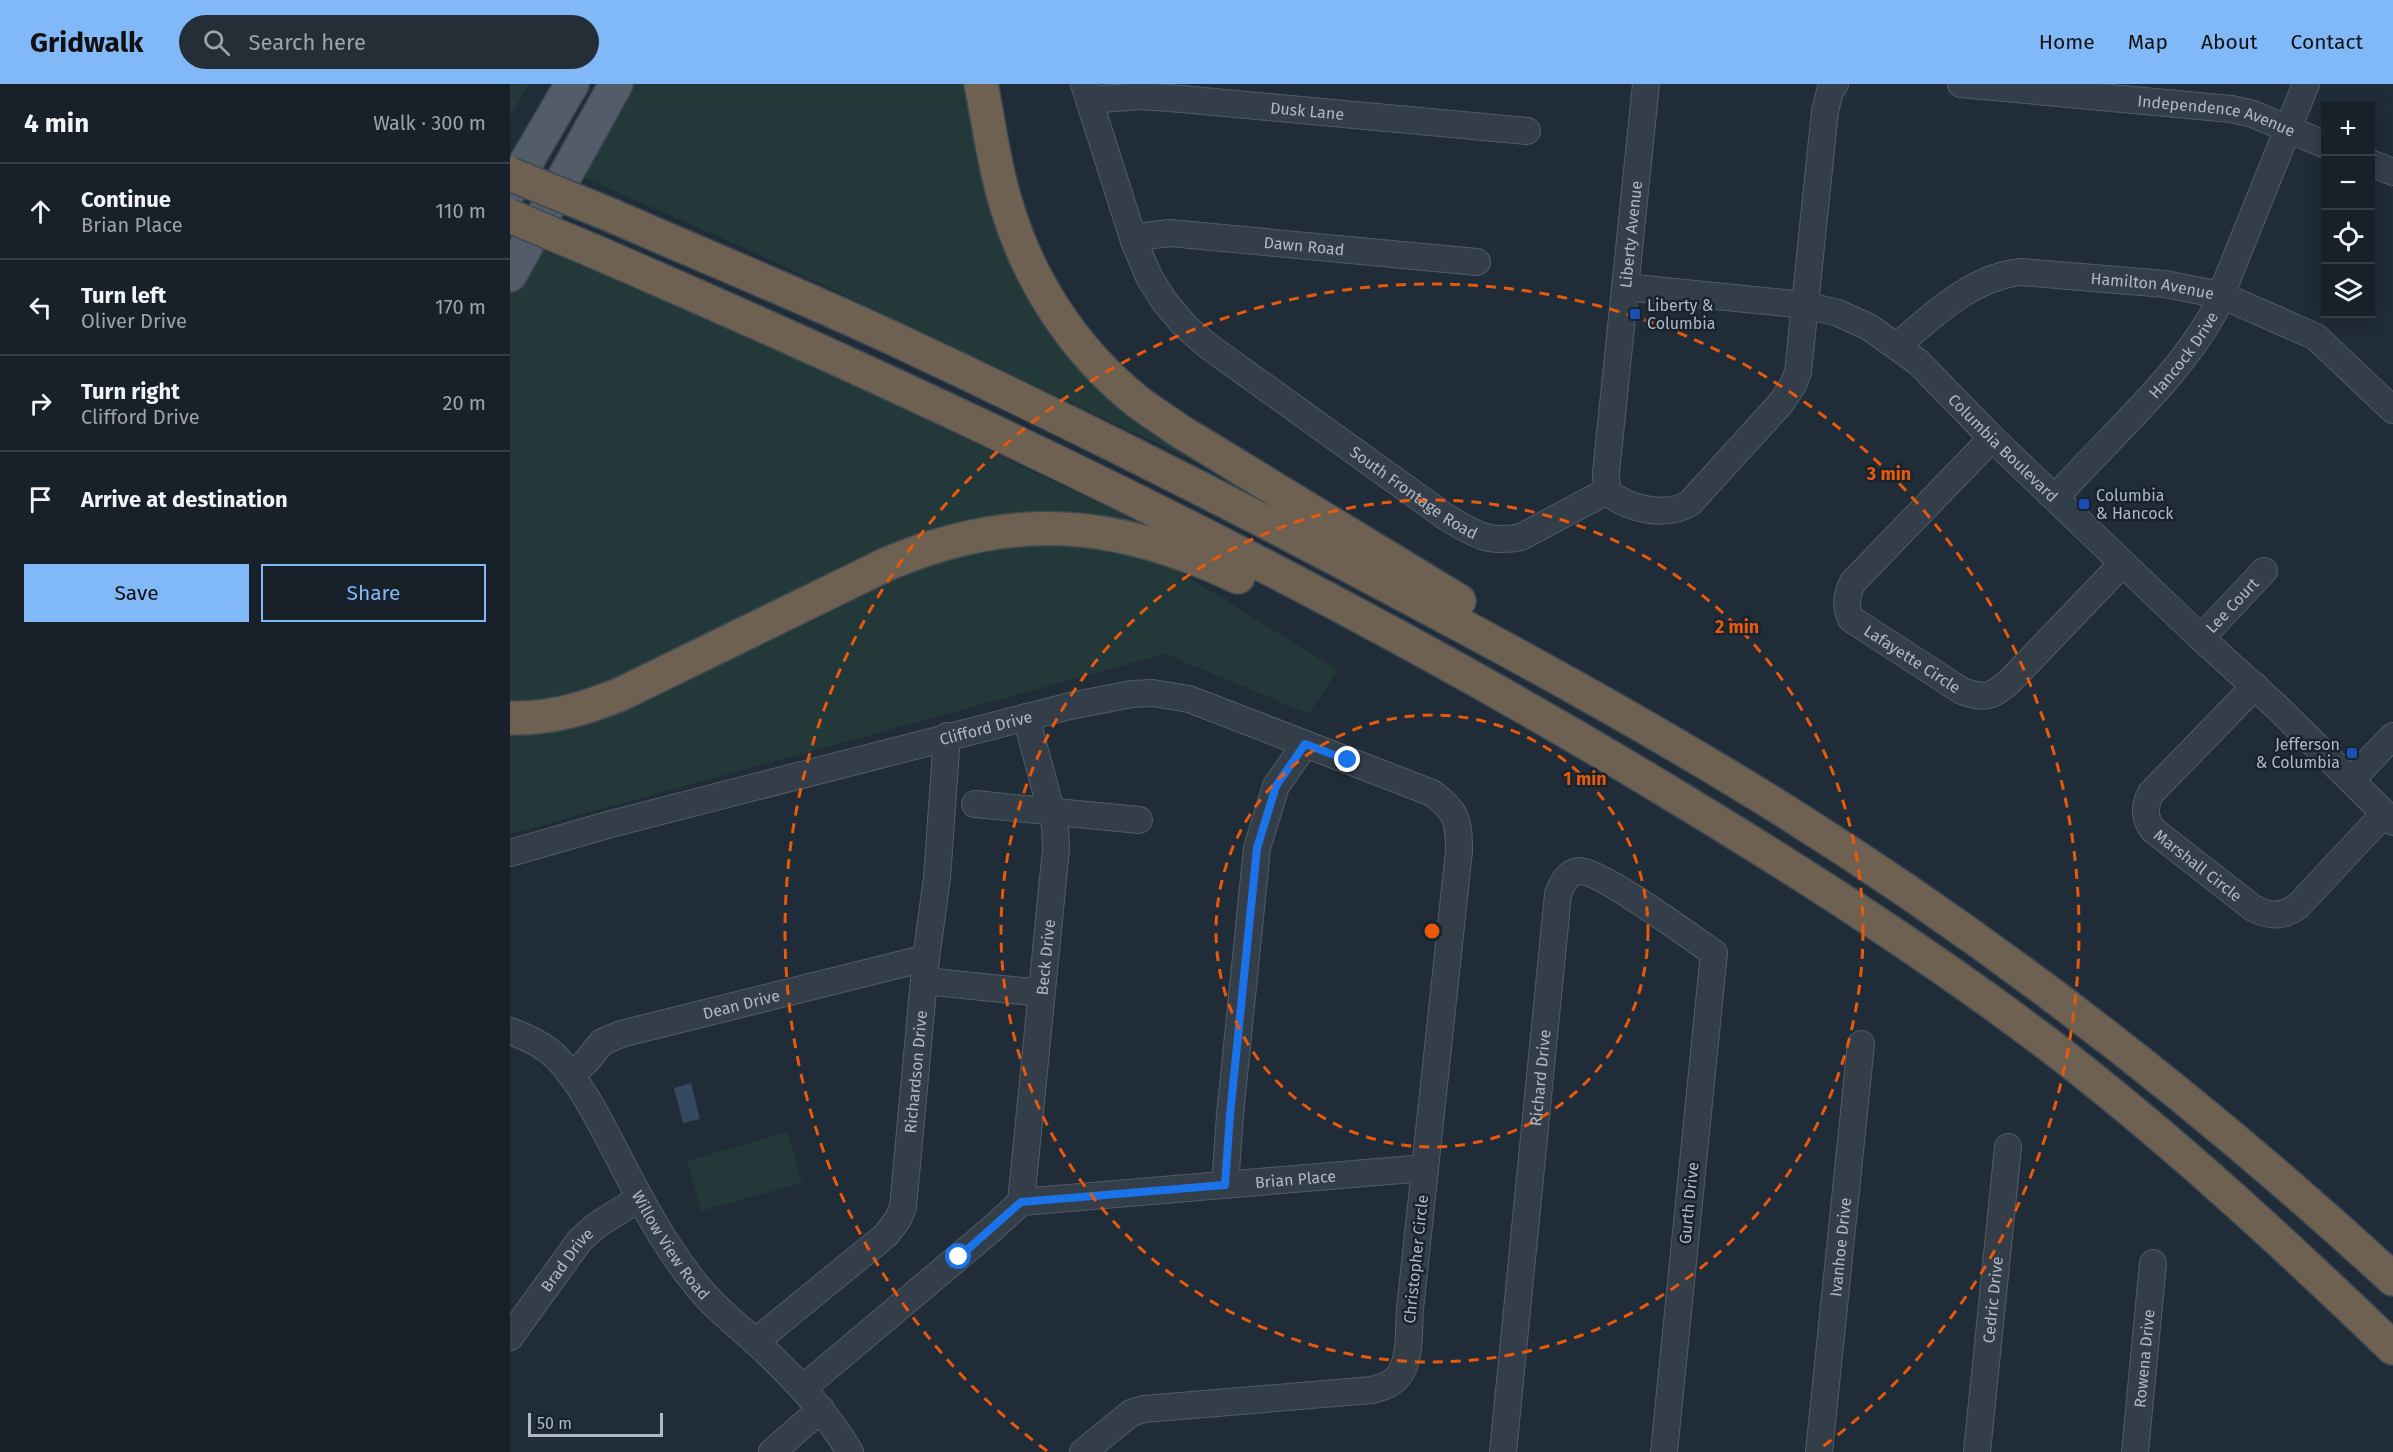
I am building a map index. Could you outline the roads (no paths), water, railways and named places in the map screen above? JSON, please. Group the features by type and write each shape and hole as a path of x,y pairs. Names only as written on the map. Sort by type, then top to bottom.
{"highway":[{"path":"981,84 1006,203 1019,242 1053,310 1081,346 1112,379 1139,403 1183,433 1487,618 1628,718"},
{"path":"510,174 614,216 896,339 1137,455 1398,591 1628,718 1787,812 1876,871 2075,1012 2229,1133 2393,1279"},
{"path":"510,216 940,406 1142,504 1372,623 1570,733 1808,877 1950,972 2067,1059 2176,1148 2280,1239 2393,1348"},
{"path":"510,718 552,716 590,707 919,550 978,534 1034,528 1083,530 1130,537 1169,548 1217,567 1570,733"}],"main road":[{"path":"510,190 572,84"},
{"path":"510,274 616,84"}],"street":[{"name":"Liberty Avenue","path":"1607,490 1606,473 1646,84"},
{"path":"1607,490 1625,504 1650,510 1671,511 1690,504 1781,403 1793,385 1798,372 1825,111 1830,91 1835,84"},
{"name":"Independence Avenue","path":"1961,84 2231,109 2253,114 2321,143"},
{"name":"Hancock Drive","path":"2057,499 2066,486 2175,369 2200,336 2221,295 2306,84"},
{"name":"Dusk Lane","path":"1086,92 1527,130"},
{"name":"South Frontage Road","path":"1086,92 1134,241 1149,277 1164,301 1192,333 1224,358 1446,517 1470,532 1487,538 1506,540 1521,537 1607,490"},
{"path":"2375,165 2393,172"},
{"name":"Dawn Road","path":"1134,241 1145,236 1170,233 1477,262"},
{"name":"Hamilton Avenue","path":"1897,346 1927,320 1969,290 2003,274 2022,272 2165,284 2221,295 2316,337 2393,410"},
{"name":"Columbia Boulevard","path":"1625,287 1805,305 1838,314 1869,327 1897,346 1918,362 1992,438 2254,686 2389,818"},
{"name":"Lafayette Circle","path":"1992,438 1853,582 1846,597 1847,611 1851,619 1962,691 1979,697 1988,696 1999,691 2010,681 2123,563"},
{"name":"Lee Court","path":"2201,638 2264,571"},
{"name":"Marshall Circle","path":"2254,686 2151,794 2147,800 2145,815 2153,830 2253,908 2265,914 2277,916 2286,914 2298,906 2389,818"},
{"name":"Clifford Drive","path":"510,853 947,736 1132,694 1170,694 1189,699 1432,793 1450,810"},
{"name":"Beck Drive","path":"1021,1202 1056,849 1052,811 1026,717"},
{"name":"Richardson Drive","path":"755,1342 886,1235 898,1219 903,1207 925,969 937,878 947,736"},
{"path":"2351,780 2393,736"},
{"path":"1225,1185 1257,848 1276,786 1305,744"},
{"path":"975,804 1139,820"},
{"name":"Christopher Circle","path":"1083,1452 1131,1413 1144,1409 1372,1390 1390,1383 1403,1367 1407,1357 1459,851 1459,825 1450,810"},
{"name":"Richard Drive","path":"1503,1452 1558,894 1563,882 1570,874 1577,871 1587,872 1677,926 1714,953"},
{"name":"Gurth Drive","path":"1664,1452 1714,953"},
{"name":"Dean Drive","path":"571,1075 586,1062 602,1042 621,1034 925,969 1041,993"},
{"name":"Willow View Road","path":"510,1031 543,1047 556,1057 571,1075 601,1123 671,1251 695,1284 718,1309 803,1388 821,1409 850,1452"},
{"name":"Ivanhoe Drive","path":"1819,1452 1861,1044"},
{"name":"Cedric Drive","path":"1977,1452 2008,1147"},
{"name":"Brian Place","path":"1021,1202 1425,1168"},
{"name":"Brad Drive","path":"510,1337 517,1310 580,1240 597,1225 640,1198"},
{"path":"803,1388 1021,1202"},
{"name":"Rowena Drive","path":"2135,1452 2153,1263"},
{"path":"772,1452 821,1409"}],"water":[{"path":"691,1083 700,1119 683,1123 674,1088"}],"place":[{"name":"Liberty & Columbia","path":"1635,314"},
{"name":"Columbia & Hancock","path":"2084,504"},
{"name":"Jefferson & Columbia","path":"2352,753"}]}
